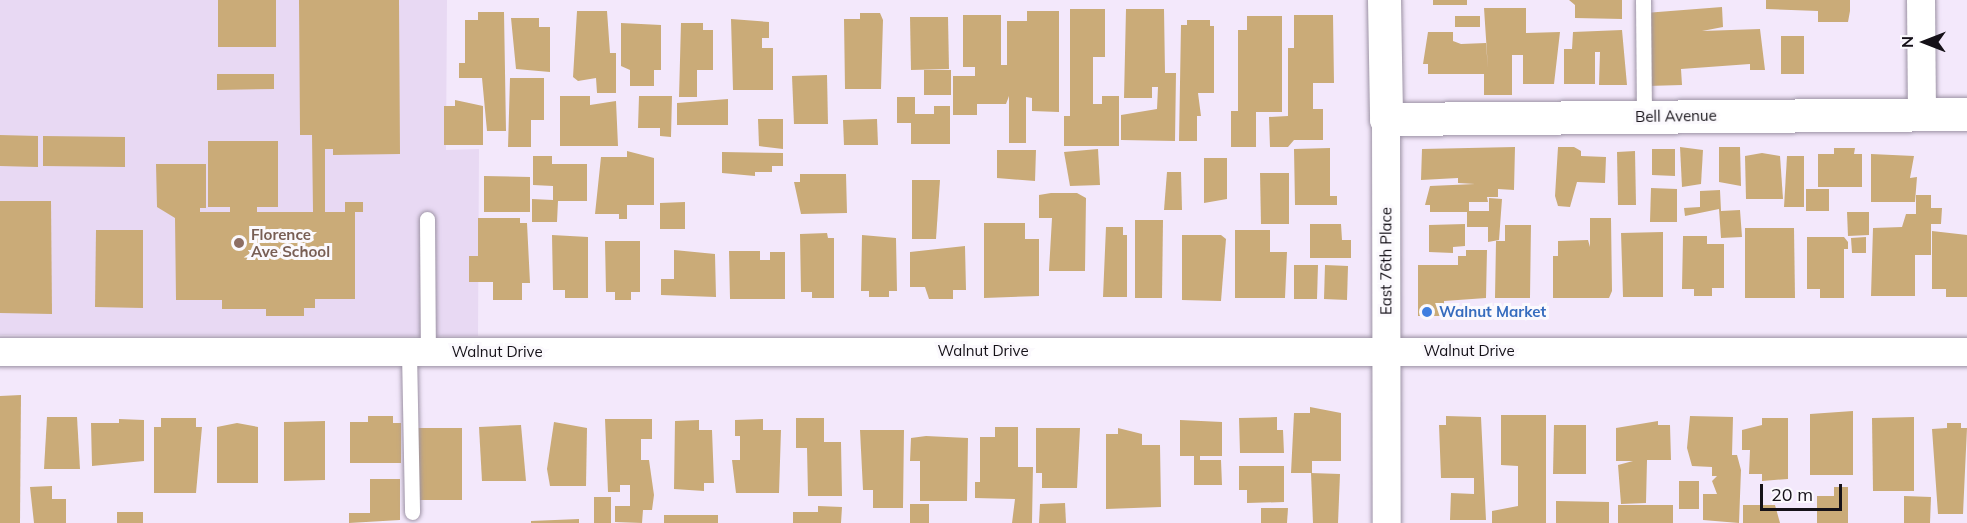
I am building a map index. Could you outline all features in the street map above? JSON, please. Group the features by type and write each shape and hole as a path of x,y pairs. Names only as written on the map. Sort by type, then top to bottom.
{"street":[{"name":"East 76th Place","path":"1384,0 1386,523"},
{"path":"1921,0 1922,114"},
{"name":"Bell Avenue","path":"1386,119 1967,114"},
{"name":"Walnut Drive","path":"0,352 1967,352"}],"lane":[{"path":"1643,0 1644,117"},
{"path":"412,512 427,219"}],"shaded area":[{"name":"Florence Ave School","path":"0,0 447,0 446,150 479,149 478,336 0,335"}],"building":[{"path":"218,0 276,0 276,47 218,47"},
{"path":"299,0 399,0 400,154 333,155 333,149 325,149 325,212 345,212 345,202 363,202 363,212 355,212 355,299 315,299 315,308 304,308 304,316 266,316 266,309 222,309 222,300 176,300 175,218 157,207 156,164 206,164 206,208 200,208 200,212 230,212 230,207 208,207 208,141 278,141 278,207 257,207 257,212 313,212 312,135 300,135"},
{"path":"1433,0 1467,0 1467,5 1433,5"},
{"path":"1569,0 1622,0 1622,19 1575,18 1575,5"},
{"path":"1766,0 1850,0 1848,22 1818,22 1818,11 1766,9"},
{"path":"1722,7 1723,27 1702,31 1760,29 1765,70 1750,70 1750,64 1681,69 1682,85 1647,86 1645,13"},
{"path":"1484,8 1526,8 1526,33 1560,32 1554,84 1523,84 1523,55 1512,55 1512,95 1484,95 1484,74 1428,74 1428,64 1423,64 1428,32 1453,32 1453,41 1461,44 1486,43 1488,69"},
{"path":"1070,9 1105,9 1105,57 1093,57 1093,104 1102,104 1102,96 1119,96 1119,146 1064,146 1064,116 1070,116"},
{"path":"1126,9 1164,9 1165,73 1176,73 1175,141 1121,140 1121,115 1157,109 1158,87 1152,87 1152,98 1124,98"},
{"path":"577,11 607,11 610,53 616,53 616,93 597,93 596,78 578,81 573,77"},
{"path":"1027,11 1059,11 1059,112 1032,111 1032,98 1026,97 1026,143 1009,143 1009,96 1006,104 977,104 977,115 953,115 953,76 975,76 975,67 963,67 963,15 1001,15 1001,65 1007,65 1007,21 1027,21"},
{"path":"478,12 504,12 506,131 487,131 482,78 459,78 459,63 465,63 465,20 478,20"},
{"path":"860,13 880,13 883,20 881,89 845,89 844,19 860,19"},
{"path":"1294,15 1333,15 1334,83 1313,83 1313,109 1323,109 1323,140 1294,140 1288,147 1270,147 1269,117 1288,116 1288,48 1294,48"},
{"path":"1247,16 1282,16 1282,112 1256,112 1256,147 1231,147 1231,111 1238,111 1238,30 1247,30"},
{"path":"1455,16 1480,16 1480,27 1455,27"},
{"path":"910,17 948,17 949,69 911,70"},
{"path":"511,18 539,18 539,27 550,27 550,72 516,69"},
{"path":"731,19 769,22 769,38 762,38 762,48 773,48 773,90 733,90"},
{"path":"1187,20 1210,20 1210,26 1214,26 1214,93 1198,93 1201,116 1197,116 1197,141 1179,141 1181,25 1187,25"},
{"path":"621,23 661,25 661,70 654,70 654,86 630,86 630,70 621,66"},
{"path":"681,23 703,23 703,30 713,30 713,70 697,70 697,97 679,97"},
{"path":"1622,30 1627,85 1599,85 1600,52 1595,52 1595,84 1564,84 1564,49 1572,49 1573,32"},
{"path":"1781,36 1804,36 1804,74 1781,74"},
{"path":"924,70 951,70 951,95 924,95"},
{"path":"217,74 274,74 274,89 217,90"},
{"path":"827,75 828,124 794,124 792,76"},
{"path":"510,78 544,78 544,120 531,120 531,147 508,147"},
{"path":"560,96 590,96 590,105 616,101 618,146 560,146"},
{"path":"639,96 672,96 671,137 660,136 660,128 638,128"},
{"path":"897,97 915,97 915,114 934,114 934,106 950,106 950,144 911,144 911,123 897,123"},
{"path":"728,99 728,125 677,125 677,103"},
{"path":"455,100 483,106 483,145 444,145 444,106 455,106"},
{"path":"758,119 783,119 783,149 759,146"},
{"path":"877,119 878,145 844,145 843,120"},
{"path":"0,135 38,136 38,167 0,166"},
{"path":"43,136 125,137 125,167 43,166"},
{"path":"1515,147 1514,190 1498,189 1498,197 1487,197 1488,202 1469,202 1469,211 1489,211 1489,198 1502,199 1499,240 1488,242 1488,227 1467,227 1467,212 1430,212 1430,205 1425,205 1430,186 1475,184 1458,183 1458,178 1421,180 1422,149"},
{"path":"1558,147 1574,147 1581,151 1581,156 1606,157 1605,183 1577,182 1570,207 1558,206 1555,196"},
{"path":"1680,147 1703,150 1701,184 1682,187"},
{"path":"1719,147 1740,147 1741,186 1719,182"},
{"path":"1330,148 1330,196 1337,196 1337,205 1295,205 1294,149"},
{"path":"1834,148 1855,148 1854,154 1862,154 1862,187 1818,187 1818,154 1834,154"},
{"path":"1098,149 1100,185 1070,186 1064,152"},
{"path":"1652,149 1675,149 1675,176 1652,175"},
{"path":"997,150 1036,150 1035,181 997,178"},
{"path":"627,151 654,158 654,205 627,205 627,219 619,219 619,214 595,214 601,157 627,157"},
{"path":"1635,151 1636,205 1618,205 1617,152"},
{"path":"722,152 783,153 783,166 772,166 772,172 755,172 755,176 722,173"},
{"path":"1762,153 1780,156 1783,199 1746,199 1745,156"},
{"path":"1871,154 1914,156 1910,178 1917,177 1915,202 1871,202"},
{"path":"533,156 552,156 552,164 587,164 587,201 558,201 557,222 532,222 532,199 553,200 553,186 533,185"},
{"path":"1787,156 1804,156 1804,207 1784,207"},
{"path":"1204,158 1227,158 1227,199 1204,203"},
{"path":"1167,172 1181,172 1182,210 1164,210"},
{"path":"1260,173 1289,173 1289,224 1261,224"},
{"path":"800,174 846,174 847,213 801,214 794,182 800,182"},
{"path":"484,176 530,177 530,212 484,212"},
{"path":"912,180 940,180 936,239 912,239"},
{"path":"1651,188 1677,189 1677,222 1650,222"},
{"path":"1806,189 1829,189 1829,211 1806,211"},
{"path":"1720,190 1721,211 1740,210 1742,237 1721,238 1719,209 1685,216 1684,208 1700,207 1700,191"},
{"path":"1077,193 1086,198 1085,271 1049,271 1052,218 1039,218 1039,195"},
{"path":"1916,195 1931,195 1931,208 1942,208 1941,224 1931,224 1931,255 1915,255 1915,296 1871,296 1873,228 1902,227 1906,214 1916,214"},
{"path":"0,201 51,201 52,314 0,313"},
{"path":"685,202 685,229 660,229 660,203"},
{"path":"1847,212 1869,212 1869,235 1848,236"},
{"path":"478,218 520,218 520,223 527,223 530,283 522,283 522,300 493,300 493,282 469,282 469,256 478,256"},
{"path":"1590,218 1611,218 1612,291 1609,298 1553,298 1553,256 1558,256 1558,241 1588,240 1590,247"},
{"path":"1135,220 1163,220 1162,298 1135,298"},
{"path":"984,223 1025,223 1025,239 1039,239 1039,296 984,298"},
{"path":"1310,224 1341,224 1342,240 1351,240 1351,258 1310,258"},
{"path":"1465,224 1465,246 1453,247 1453,253 1429,252 1429,225"},
{"path":"1505,225 1531,225 1530,298 1495,298 1496,241 1505,241"},
{"path":"1106,227 1123,227 1123,235 1127,235 1127,297 1103,297"},
{"path":"1745,228 1794,228 1795,298 1745,298"},
{"path":"96,230 143,230 143,308 95,307"},
{"path":"1235,230 1270,230 1270,252 1287,252 1285,298 1235,298"},
{"path":"1932,231 1967,235 1967,297 1946,297 1946,289 1932,289"},
{"path":"1663,232 1663,297 1623,297 1621,233"},
{"path":"827,233 828,238 834,238 834,298 812,298 812,292 801,292 800,234"},
{"path":"552,235 588,237 588,298 565,298 565,290 553,290"},
{"path":"862,235 896,238 897,291 889,291 889,297 869,297 869,291 861,291"},
{"path":"1182,235 1221,235 1226,239 1221,301 1182,300"},
{"path":"1683,236 1707,236 1707,244 1724,244 1724,288 1712,288 1712,296 1694,296 1694,289 1682,289"},
{"path":"1807,237 1844,237 1848,242 1848,249 1844,249 1844,298 1820,298 1820,289 1807,289"},
{"path":"1866,237 1866,253 1852,253 1851,238"},
{"path":"605,241 640,241 640,292 631,292 631,300 615,300 615,292 606,292"},
{"path":"965,246 966,290 953,290 953,299 929,299 925,287 910,287 910,252"},
{"path":"674,250 715,254 716,297 661,295 661,279 674,279"},
{"path":"1466,250 1487,250 1486,298 1444,301 1444,316 1418,316 1418,265 1458,265 1458,256 1466,256"},
{"path":"729,251 760,251 760,260 770,260 770,252 785,252 785,299 730,299"},
{"path":"1294,265 1318,265 1317,299 1294,299"},
{"path":"1325,265 1348,266 1347,300 1324,299"},
{"path":"21,395 20,523 0,523 0,396"},
{"path":"1310,407 1341,413 1341,461 1312,461 1312,473 1291,473 1294,413 1310,413"},
{"path":"1853,411 1853,475 1810,475 1810,414"},
{"path":"1501,415 1546,415 1546,523 1492,523 1492,511 1518,506 1518,466 1501,465"},
{"path":"368,416 393,416 393,423 401,423 401,463 350,463 350,422 368,422"},
{"path":"1446,416 1481,417 1486,520 1450,520 1451,493 1474,494 1474,478 1441,478 1439,425 1446,425"},
{"path":"1690,416 1733,417 1732,455 1737,455 1741,470 1739,523 1703,520 1703,494 1717,494 1712,481 1717,476 1712,476 1712,467 1692,466 1687,448"},
{"path":"47,417 77,417 80,469 44,469"},
{"path":"1277,417 1277,430 1283,430 1284,453 1240,453 1239,418"},
{"path":"1914,417 1914,491 1873,491 1872,418"},
{"path":"161,418 196,418 196,427 202,427 196,493 154,493 154,427 161,427"},
{"path":"796,418 824,418 824,442 841,442 842,496 808,496 807,448 796,448"},
{"path":"1762,418 1788,418 1788,479 1762,481 1762,474 1749,474 1750,450 1742,450 1742,430 1762,425"},
{"path":"119,419 144,420 144,461 92,466 91,423 119,423"},
{"path":"605,419 652,419 652,439 641,439 641,460 649,460 654,495 652,510 643,510 642,523 615,522 615,506 630,506 630,485 620,485 620,492 608,492"},
{"path":"763,419 763,430 781,430 779,493 736,493 732,460 740,460 740,436 735,436 735,420"},
{"path":"699,420 699,430 712,430 714,483 704,483 704,491 674,489 675,421"},
{"path":"1180,420 1222,422 1222,456 1200,456 1200,460 1221,460 1222,485 1194,485 1194,456 1180,456"},
{"path":"325,421 325,480 284,481 284,422"},
{"path":"1658,421 1658,425 1670,425 1671,460 1647,460 1646,503 1621,504 1618,465 1633,461 1616,461 1616,428"},
{"path":"554,422 587,428 586,486 550,486 547,469"},
{"path":"237,423 258,427 258,483 217,483 217,427"},
{"path":"1947,423 1961,423 1961,428 1967,428 1963,514 1938,514 1932,429 1947,428"},
{"path":"521,425 526,481 482,481 479,427"},
{"path":"1554,425 1586,425 1586,474 1553,474"},
{"path":"995,427 1018,427 1018,467 1033,467 1032,523 1012,523 1015,499 975,498 975,482 980,482 980,437 995,437"},
{"path":"417,428 462,428 462,500 417,500"},
{"path":"1036,428 1080,428 1077,488 1042,488 1042,473 1036,473"},
{"path":"1118,428 1142,434 1142,445 1160,445 1161,507 1106,509 1106,434 1118,434"},
{"path":"860,430 904,430 903,508 873,508 873,490 863,490"},
{"path":"926,436 968,438 967,501 920,501 920,461 910,461 911,438"},
{"path":"1239,466 1284,466 1284,502 1247,503 1247,490 1239,490"},
{"path":"1311,473 1340,474 1338,523 1313,523"},
{"path":"370,479 400,479 400,520 349,523 349,513 370,513"},
{"path":"1679,481 1699,481 1699,509 1679,509"},
{"path":"52,486 52,499 66,499 66,523 34,523 30,487"},
{"path":"1834,487 1848,487 1848,523 1817,523 1817,496 1834,496"},
{"path":"1904,496 1931,497 1930,523 1904,523"},
{"path":"594,497 611,497 611,523 594,523"},
{"path":"1556,501 1609,502 1609,523 1556,523"},
{"path":"1065,503 1066,523 1039,523 1040,504"},
{"path":"910,504 929,504 929,523 910,523"},
{"path":"1618,505 1673,505 1673,523 1618,523"},
{"path":"1743,505 1775,505 1780,523 1743,523"},
{"path":"818,506 842,507 841,523 793,523 793,512 818,512"},
{"path":"1261,508 1288,508 1287,523 1261,523"},
{"path":"117,512 143,512 143,523 117,523"},
{"path":"664,515 718,515 718,523 664,523"},
{"path":"579,519 579,523 531,523 531,521"}],"place":[{"name":"Florence Ave School","path":"239,243"},
{"name":"Walnut Market","path":"1427,312"}]}
